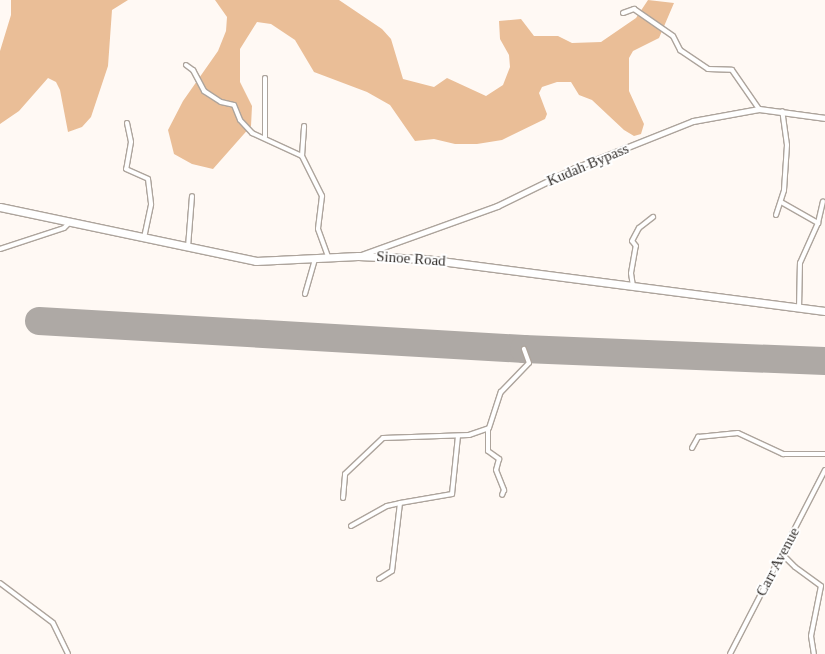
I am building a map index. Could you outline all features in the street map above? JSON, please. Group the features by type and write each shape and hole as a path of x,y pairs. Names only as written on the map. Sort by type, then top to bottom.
{"highway":[{"name":"Sinoe Road","path":"0,207 143,239 256,261 358,256 472,265 634,288 825,311"}],"street":[{"path":"623,13 634,8 673,36 680,50 708,69 732,70 759,109"},
{"path":"186,65 192,70 204,91 221,102 234,105 247,129 302,156"},
{"path":"265,78 265,138"},
{"name":"Kudah Bypass","path":"358,256 496,206 575,168 693,121 759,109 825,119"},
{"path":"776,216 784,190 787,145 782,111"},
{"path":"127,124 131,142 126,169 148,179 151,205 143,239"},
{"path":"304,126 302,156 322,196 318,229 328,257"},
{"path":"188,248 192,196"},
{"path":"781,202 818,222"},
{"path":"799,309 800,263 818,222 823,202"},
{"path":"634,288 631,272 636,246 632,241 638,228 653,217"},
{"path":"0,249 64,228 70,222"},
{"path":"305,294 315,258"},
{"path":"502,495 504,490 496,470 499,459 488,451 486,438 501,392 529,363 524,348"},
{"path":"343,498 346,474 383,438 458,436 489,428"},
{"path":"692,448 698,437 738,433 783,454 825,454"},
{"path":"351,526 387,506 452,494 458,436"},
{"name":"Carr Avenue","path":"730,654 825,470"},
{"path":"378,579 392,571 400,503"},
{"path":"784,551 785,557 795,567 821,586 811,636 814,654"},
{"path":"0,583 53,623 68,654"}],"shaded area":[{"path":"11,0 128,0 112,10 108,66 91,117 82,127 68,132 60,90 56,82 48,78 19,111 0,124 0,51 11,15"},
{"path":"215,0 339,0 382,29 391,39 403,79 434,87 447,78 486,96 503,85 510,67 509,55 500,39 499,21 521,19 534,36 558,36 572,43 601,42 636,18 648,0 674,3 659,38 633,51 629,58 629,91 644,124 641,134 634,136 624,130 592,100 579,95 571,82 557,82 542,87 539,93 547,114 545,119 502,140 477,144 455,144 434,139 415,141 390,105 367,92 314,72 295,40 271,24 257,22 240,49 240,82 252,106 251,126 213,169 192,164 174,154 168,130 183,101 218,51 226,31 227,17"}],"runway":[{"path":"39,321 524,349 825,361"}]}
